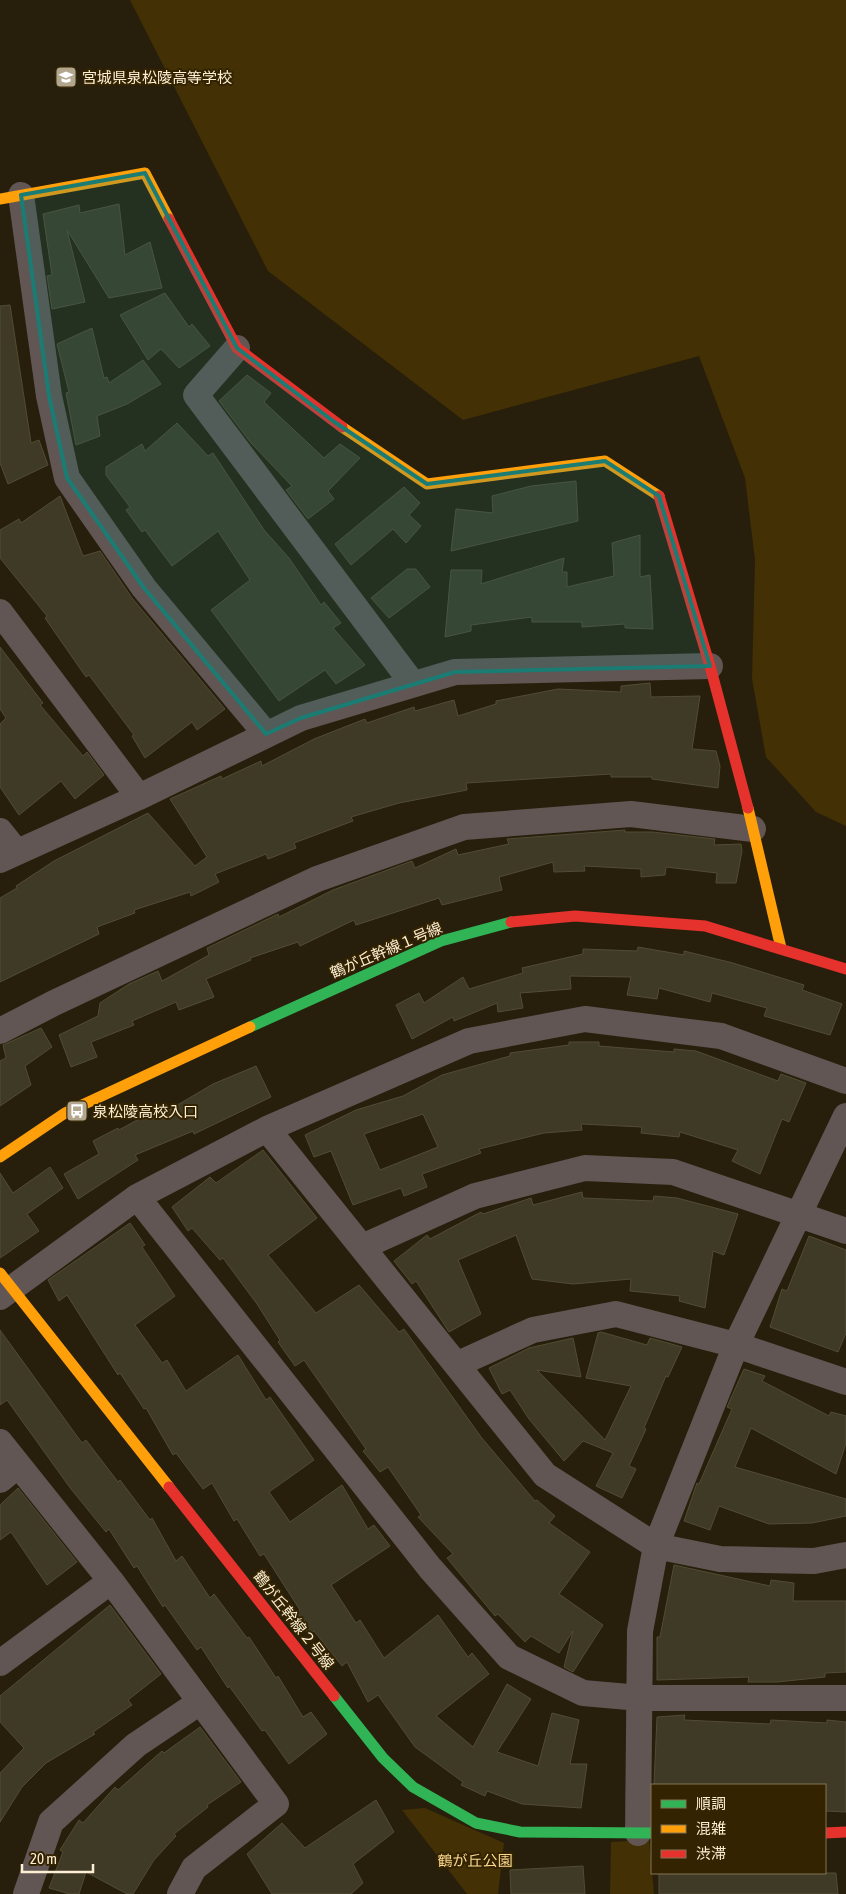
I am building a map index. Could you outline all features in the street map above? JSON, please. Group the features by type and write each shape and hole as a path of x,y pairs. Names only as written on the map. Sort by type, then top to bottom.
{"street":[{"path":"266,734 144,588 68,478 49,396 11,197 145,173 237,348 333,421 427,484 605,461 659,496 710,666 753,829 781,948"},
{"path":"237,348 196,395 413,684"},
{"path":"0,612 139,796"},
{"path":"0,831 8,855 139,796 301,718 455,672 710,666"},
{"path":"0,1031 54,1003 318,879 464,827 631,814 753,829"},
{"name":"鶴が丘幹線１号線","path":"0,1157 64,1113 233,1034 441,941 509,922 575,916 636,919 705,926 846,969"},
{"path":"4,1286 137,1197 266,1129 469,1041 585,1019 721,1036 846,1081"},
{"path":"645,1833 640,1698 640,1631 656,1546 736,1345 846,1116"},
{"path":"266,1129 458,1364 545,1475 656,1546 720,1559 814,1561 846,1555"},
{"path":"362,1247 475,1196 585,1168 672,1172 846,1231"},
{"path":"137,1197 430,1568 509,1657 583,1693 640,1698 846,1698"},
{"name":"鶴が丘幹線２号線","path":"4,1286 377,1750 413,1787 476,1823 520,1832 645,1833"},
{"path":"458,1364 533,1330 616,1314 736,1345 846,1382"},
{"path":"0,1442 9,1473 111,1581 276,1804 194,1868 180,1894"},
{"path":"0,1663 111,1581"},
{"path":"26,1894 51,1822 136,1745 200,1702"},
{"path":"826,1833 846,1832"}],"highlighted area":[{"path":"145,173 237,348 333,421 427,484 605,461 659,496 710,666 455,672 301,718 266,734 144,588 67,478 49,396 21,195"}],"green space":[{"path":"130,0 846,0 846,826 816,812 766,757 752,679 755,560 745,478 699,356 463,420 268,271"},
{"name":"鶴が丘公園","path":"425,1808 504,1843 498,1894 467,1894 402,1810"},
{"path":"649,1840 654,1894 610,1894 611,1842"}],"building":[{"path":"119,204 125,255 150,242 162,288 109,298 67,230 85,302 52,309 47,276 52,275 43,214 79,205 80,213"},
{"path":"165,293 189,327 192,324 210,346 179,368 161,349 148,360 120,315"},
{"path":"10,305 31,443 39,440 48,465 8,484 0,463 0,306"},
{"path":"92,328 104,378 107,377 109,383 143,360 161,384 127,404 97,416 100,436 76,445 66,393 69,392 57,344"},
{"path":"247,375 271,393 264,402 324,458 340,444 360,458 328,491 334,499 308,519 286,490 292,486 251,443 219,401"},
{"path":"177,423 208,456 213,453 264,530 289,558 321,605 324,602 341,623 333,628 365,665 336,684 325,670 279,701 211,610 250,580 218,531 172,566 145,530 142,532 126,510 130,507 106,475 106,467 142,444 145,451"},
{"path":"576,481 578,521 451,551 456,509 493,513 492,496 531,486"},
{"path":"404,487 420,503 409,515 421,526 406,543 393,529 351,565 335,544"},
{"path":"60,496 83,556 100,551 132,598 225,709 197,730 192,722 145,758 132,736 134,735 89,675 86,677 45,618 47,616 0,558 0,530 19,519 21,523"},
{"path":"640,535 640,577 650,575 653,629 625,628 625,624 582,627 582,622 532,622 532,617 471,625 471,631 445,637 451,570 482,570 481,584 564,558 562,572 567,572 567,587 614,576 612,543"},
{"path":"407,569 416,569 430,587 389,618 371,598"},
{"path":"0,647 43,703 40,705 83,756 87,752 104,775 75,799 61,781 19,815 0,787 0,724 6,718 0,709"},
{"path":"650,683 651,697 700,696 692,749 716,751 720,766 718,788 652,779 652,777 611,777 611,774 466,783 467,790 399,803 351,817 353,821 294,843 296,848 268,859 266,854 215,874 219,882 191,896 190,892 134,910 135,913 97,927 99,934 0,982 0,898 54,861 148,813 195,866 207,857 170,799 221,776 222,779 261,761 262,766 314,739 365,719 367,723 414,707 415,711 454,700 458,716 496,704 496,701 558,689 621,692 621,686"},
{"path":"625,830 625,832 652,832 715,839 714,845 741,844 742,851 736,883 716,883 717,873 666,867 665,875 641,877 641,869 584,866 585,871 554,872 553,862 499,877 502,890 442,905 439,898 356,925 354,920 300,946 298,942 250,958 251,960 206,979 214,997 179,1010 176,1002 132,1021 134,1025 91,1042 97,1057 71,1067 59,1035 98,1016 100,1003 129,984 158,971 162,981 209,955 207,948 278,914 279,917 333,890 412,861 415,868 456,849 458,855 509,844 507,839"},
{"path":"638,947 684,955 684,951 733,963 804,985 802,990 842,1004 830,1035 764,1016 767,1008 712,993 710,1002 659,988 657,999 627,995 631,977 570,976 571,989 520,993 523,1008 498,1012 497,1003 454,1021 453,1017 412,1039 396,1005 419,993 424,1003 463,977 469,989 523,973 522,968 583,954 583,949 637,951"},
{"path":"41,1028 52,1047 25,1066 31,1085 0,1106 0,1061 6,1058 3,1045"},
{"path":"569,1042 599,1042 599,1046 674,1052 674,1049 696,1051 778,1081 781,1074 806,1083 789,1122 782,1119 760,1174 732,1161 738,1150 680,1132 679,1137 641,1133 642,1127 581,1124 582,1130 544,1133 479,1149 481,1153 422,1174 427,1187 404,1196 401,1188 353,1205 331,1151 314,1157 305,1135 356,1110 403,1096 442,1075 510,1056 510,1053 569,1045","holes":["423,1114 438,1147 380,1170 364,1134"]},
{"path":"256,1066 271,1097 194,1134 193,1131 135,1155 138,1160 78,1199 64,1174 99,1154 93,1141 118,1128 119,1130 166,1104 169,1110 213,1084"},
{"path":"263,1150 317,1218 268,1255 316,1313 359,1285 399,1332 404,1329 481,1437 535,1501 537,1500 555,1516 549,1523 590,1552 559,1594 603,1625 573,1672 564,1667 573,1631 559,1653 531,1636 525,1642 498,1614 495,1616 447,1558 453,1554 418,1517 421,1515 388,1467 380,1472 363,1451 366,1449 304,1360 295,1366 278,1342 280,1340 257,1304 223,1258 220,1260 192,1228 188,1231 172,1207 210,1177 216,1183"},
{"path":"50,1167 63,1188 27,1214 39,1231 0,1258 0,1173 13,1193"},
{"path":"582,1192 583,1198 653,1201 654,1196 677,1198 738,1214 724,1255 713,1251 705,1308 679,1301 680,1296 630,1291 631,1279 573,1284 532,1279 516,1235 458,1260 481,1314 449,1332 416,1281 412,1284 394,1261 427,1235 430,1239 481,1212 483,1214 531,1198 533,1205"},
{"path":"130,1223 145,1245 142,1247 175,1296 135,1325 162,1363 167,1360 186,1391 238,1355 266,1400 270,1397 314,1460 269,1492 290,1522 342,1485 368,1529 374,1525 390,1546 331,1585 356,1623 360,1620 384,1658 438,1615 468,1657 472,1653 489,1674 436,1716 473,1747 507,1684 531,1699 497,1752 538,1766 552,1713 579,1720 570,1764 587,1764 581,1808 522,1804 487,1791 485,1796 461,1785 463,1782 415,1747 378,1695 368,1702 347,1662 342,1666 314,1631 309,1635 296,1613 300,1610 264,1554 260,1556 237,1519 234,1521 212,1483 203,1489 176,1453 173,1455 146,1408 144,1409 120,1373 118,1375 67,1295 59,1301 48,1280"},
{"path":"809,1236 846,1250 846,1333 838,1352 770,1327 782,1289 787,1291"},
{"path":"0,1330 82,1443 86,1440 118,1482 120,1480 150,1520 152,1518 176,1561 182,1556 210,1598 214,1594 247,1638 249,1637 276,1678 278,1676 303,1717 311,1712 327,1734 289,1764 265,1730 262,1731 229,1686 228,1688 201,1647 197,1650 165,1605 163,1607 137,1566 134,1568 109,1529 106,1532 71,1489 7,1400 0,1405"},
{"path":"601,1332 647,1345 650,1338 682,1347 668,1377 666,1376 644,1428 646,1429 629,1466 636,1469 622,1498 596,1486 613,1453 583,1441 564,1461 529,1419 510,1390 502,1394 489,1368 529,1348 573,1338 581,1377 537,1370 605,1440 631,1386 586,1378 598,1333"},
{"path":"744,1369 765,1376 762,1381 829,1416 831,1412 846,1416 846,1443 836,1474 751,1428 735,1467 846,1499 846,1516 812,1523 769,1524 719,1506 710,1530 684,1521 697,1483 699,1484 732,1409 727,1407"},
{"path":"18,1488 77,1562 47,1585 11,1532 0,1540 0,1505"},
{"path":"674,1565 770,1586 771,1580 794,1583 793,1601 846,1601 846,1672 825,1673 825,1677 777,1682 748,1682 749,1677 657,1680 657,1637 660,1637"},
{"path":"110,1605 161,1674 128,1700 132,1705 93,1732 95,1734 46,1763 22,1787 0,1822 0,1773 24,1748 0,1722 0,1696"},
{"path":"685,1715 684,1720 770,1724 771,1720 827,1723 827,1720 846,1722 846,1812 826,1811 826,1784 654,1784 657,1717"},
{"path":"200,1727 241,1782 207,1805 208,1807 174,1834 176,1836 154,1860 133,1894 127,1894 86,1872 79,1894 70,1894 49,1888 63,1852 60,1850 79,1820 83,1823 115,1787 118,1790 162,1751 164,1753"},
{"path":"376,1800 394,1832 353,1864 363,1883 351,1894 272,1894 247,1854 282,1823 305,1848"},
{"path":"583,1866 585,1894 511,1894 510,1870"},
{"path":"836,1873 838,1894 659,1894 659,1874"}],"traffic: fast":[{"path":"250,1027 441,941 511,922"},
{"path":"334,1696 383,1758 413,1787 476,1823 520,1832 651,1833"}],"traffic: slow":[{"path":"0,199 145,173 169,219"},
{"path":"342,427 427,484 605,461 659,496"},
{"path":"748,808 781,948"},
{"path":"0,1157 65,1113 250,1027"},
{"path":"0,1273 169,1487"}],"traffic: jam":[{"path":"169,219 237,348 342,427"},
{"path":"659,496 710,666 748,808"},
{"path":"511,922 575,916 705,926 846,969"},
{"path":"169,1487 334,1696"},
{"path":"826,1833 846,1832"}],"place":[{"name":"宮城県泉松陵高等学校","path":"66,77"},
{"name":"泉松陵高校入口","path":"77,1111"}]}
